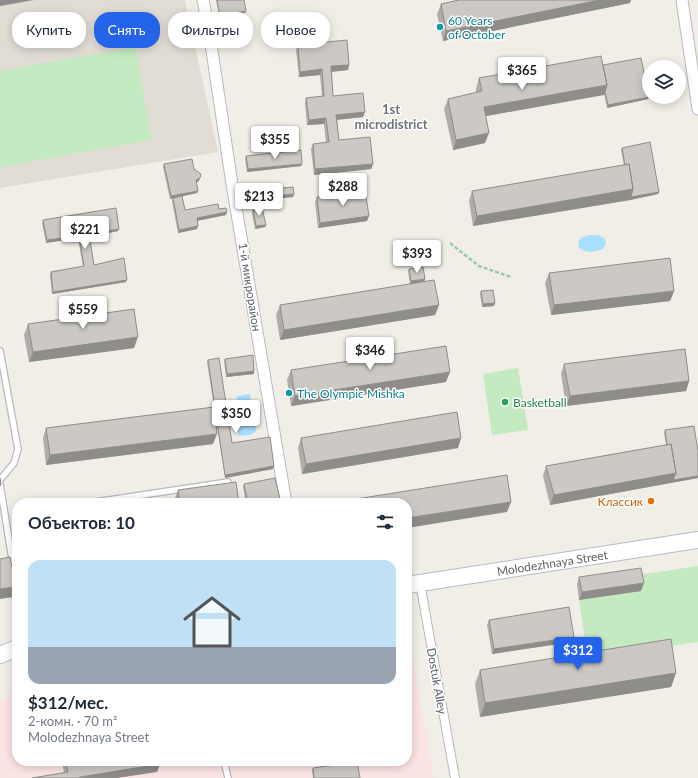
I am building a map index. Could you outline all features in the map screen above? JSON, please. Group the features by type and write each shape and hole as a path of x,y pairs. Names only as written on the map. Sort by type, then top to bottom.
{"main road":[{"name":"Molodezhnaya Street","path":"414,584 698,540"},
{"path":"0,655 12,650"}],"street":[{"name":"1-й микрорайон","path":"203,0 209,30 232,184 285,498"},
{"path":"682,0 698,109"},
{"name":"Dostuk Alley","path":"414,584 455,778"},
{"path":"0,648 12,646"}],"lane":[{"path":"0,351 18,449 14,463 0,480"},
{"path":"122,498 228,482"},
{"path":"0,484 12,559"},
{"path":"225,766 228,778"}],"path":[{"path":"450,243 479,266 511,277"}],"shaded area":[{"path":"0,0 185,0 188,12 168,12 168,48 195,48 218,152 0,188"},
{"path":"412,654 434,778 0,778 0,700 12,694 12,766 412,766"}],"green space":[{"path":"135,48 152,140 0,167 0,71"},
{"name":"Basketball","path":"518,368 528,430 492,435 483,374"},
{"path":"698,566 698,642 588,658 579,600 640,591 638,575"}],"water":[{"path":"589,235 598,235 604,238 606,243 603,249 591,252 579,248 578,242 581,238"},
{"path":"250,394 256,431 251,435 239,436 235,410 237,396"}],"building":[{"path":"217,0 244,0 246,11 219,12"},
{"path":"459,0 600,0 446,31 441,4"},
{"path":"347,40 349,65 331,66 333,96 363,93 365,112 336,115 339,140 370,137 373,164 315,169 313,144 329,142 326,118 309,120 306,98 324,96 322,69 300,72 298,48 330,48 330,42"},
{"path":"601,56 607,85 484,107 489,133 456,140 448,99 482,91 479,78"},
{"path":"641,58 642,98 608,105 605,92 607,85 603,65"},
{"path":"650,142 659,192 631,197 633,189 629,164 625,165 622,148"},
{"path":"301,150 302,164 248,169 246,156"},
{"path":"192,159 194,169 201,174 200,178 196,180 198,191 171,196 164,164"},
{"path":"629,164 633,189 477,216 472,191"},
{"path":"293,187 294,194 255,198 254,191"},
{"path":"365,190 369,216 320,223 317,197"},
{"path":"182,196 185,210 218,204 219,209 226,208 227,212 197,218 198,226 179,230 173,198"},
{"path":"116,208 119,229 89,234 94,265 124,258 127,280 53,292 51,272 84,266 79,236 47,240 43,220"},
{"path":"262,208 266,225 256,226 253,210"},
{"path":"670,258 674,291 554,305 549,273"},
{"path":"423,267 425,279 411,281 409,269"},
{"path":"434,280 439,305 284,330 280,305"},
{"path":"493,290 495,303 483,304 481,291"},
{"path":"134,309 138,337 33,352 28,324"},
{"path":"446,346 450,372 295,396 291,370"},
{"path":"685,349 689,381 570,396 564,364"},
{"path":"253,355 254,371 227,374 225,359"},
{"path":"219,358 232,443 270,437 274,466 225,475 208,360"},
{"path":"214,407 217,434 50,455 46,428"},
{"path":"457,412 461,438 306,464 301,438"},
{"path":"694,426 698,451 698,476 673,480 676,473 671,444 667,445 665,430"},
{"path":"671,444 676,473 554,495 546,466"},
{"path":"507,475 511,502 412,517 412,498 362,498"},
{"path":"275,478 280,498 247,498 244,484"},
{"path":"236,482 238,498 179,498 178,490"},
{"path":"10,557 12,567 12,588 0,589 0,559"},
{"path":"641,568 644,583 582,592 579,577"},
{"path":"569,607 574,637 494,649 489,620"},
{"path":"671,639 676,673 485,703 480,670"},
{"path":"67,766 148,766 80,778 32,778 68,772"},
{"path":"328,766 358,766 360,778 314,778 313,768"}],"place":[{"name":"60 Years of October","path":"440,27"},
{"name":"The Olympic Mishka","path":"289,393"},
{"name":"Basketball","path":"505,402"},
{"name":"Классик","path":"651,501"}],"district":[{"name":"1st microdistrict","path":"391,116"}]}
